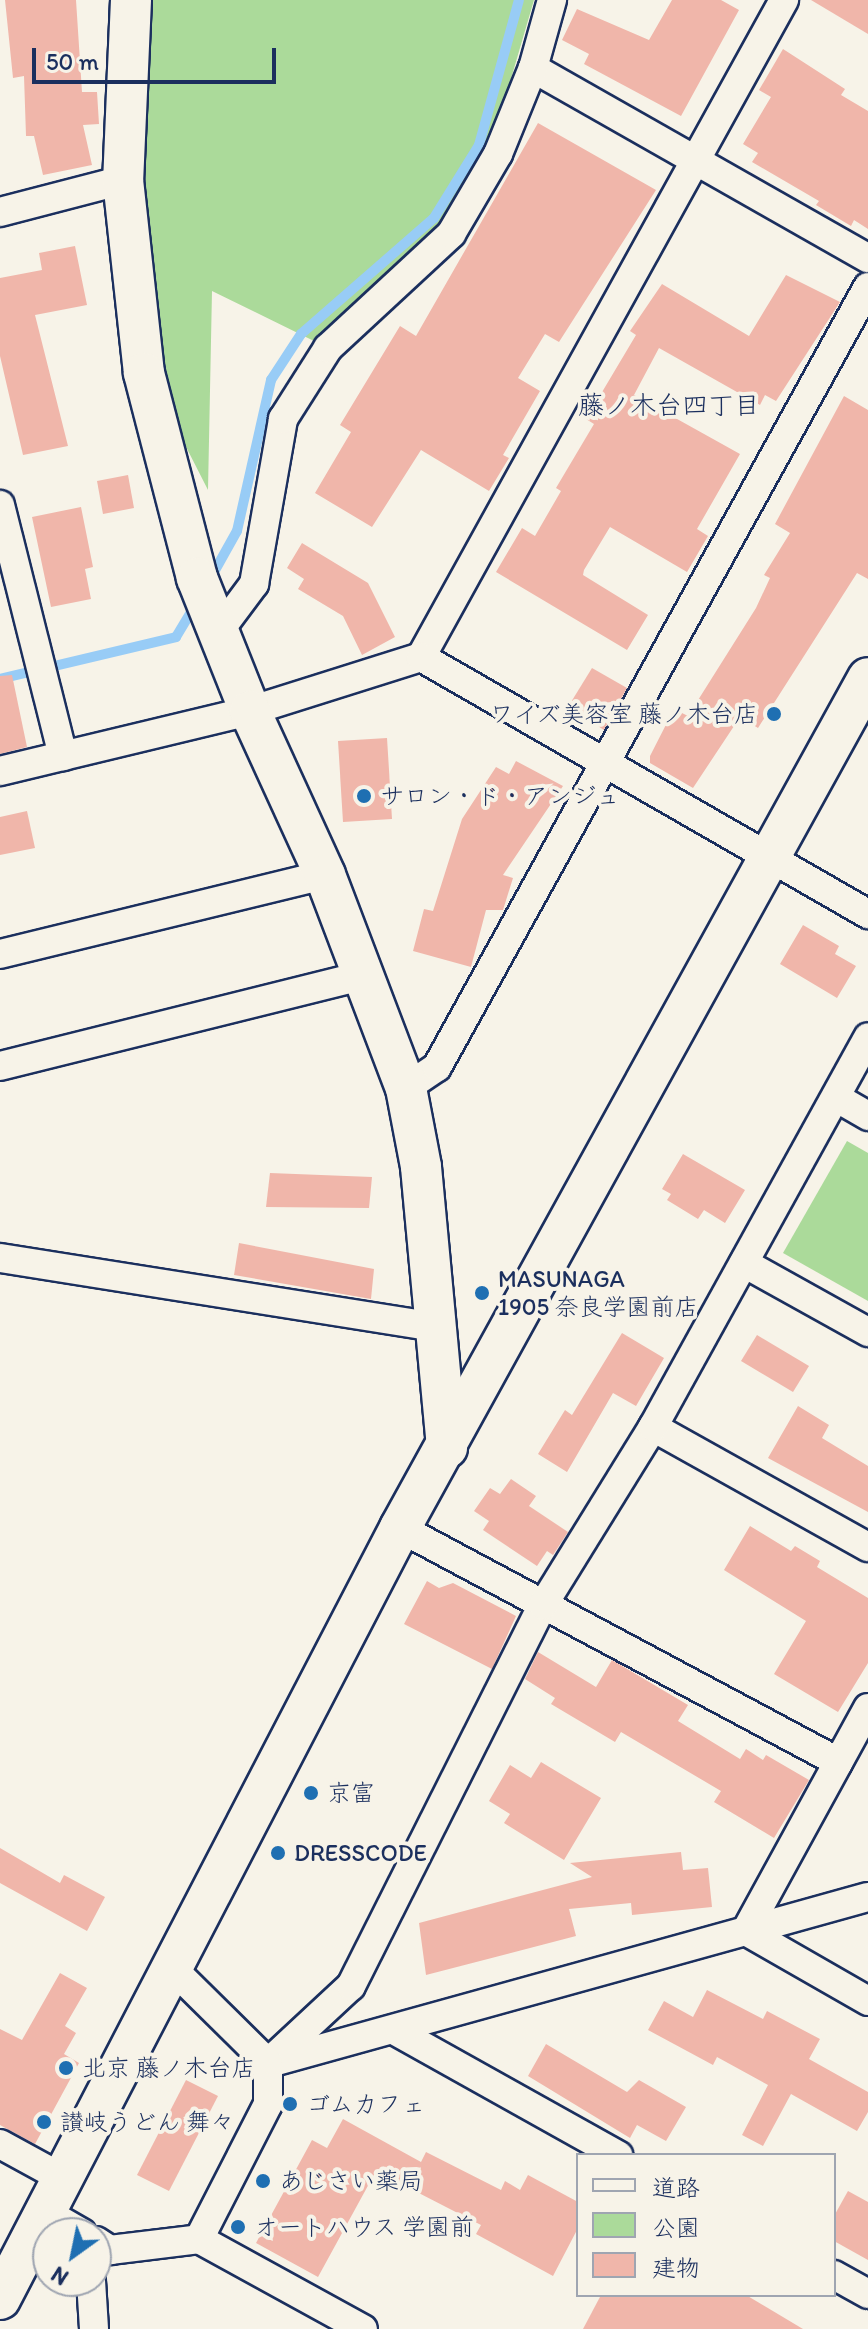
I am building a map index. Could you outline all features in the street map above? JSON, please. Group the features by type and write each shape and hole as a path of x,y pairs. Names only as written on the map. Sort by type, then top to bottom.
{"street":[{"path":"131,0 123,180 144,373 197,578 250,711 325,875 366,975 406,1088 421,1167 447,1448"},
{"path":"219,631 254,584 283,419 328,348 451,234 498,154 533,68 552,0"},
{"path":"0,771 250,711 421,657 784,0"},
{"path":"533,68 694,163 868,258"},
{"path":"0,212 123,180"},
{"path":"406,1088 437,1067 605,758 868,287"},
{"path":"0,505 63,756"},
{"path":"421,657 605,758 771,861 868,914"},
{"path":"0,2299 58,2208 171,1967 400,1528 771,861 868,678"},
{"path":"0,954 325,875"},
{"path":"0,1066 366,975"},
{"path":"268,2063 351,1986 543,1605 653,1427 868,1037"},
{"path":"837,1098 868,1116"},
{"path":"0,1258 437,1327"},
{"path":"744,1263 868,1332"},
{"path":"653,1427 868,1547"},
{"path":"400,1528 839,1762"},
{"path":"746,1931 868,1708"},
{"path":"268,2063 868,1897"},
{"path":"746,1931 868,2001"},
{"path":"171,1967 268,2063 268,2104 199,2239"},
{"path":"394,2030 614,2153"},
{"path":"0,2144 58,2208"},
{"path":"112,2250 199,2239 355,2327"},
{"path":"836,2276 868,2294"},
{"path":"92,2297 94,2329"}],"green space":[{"path":"151,0 534,0 491,147 442,225 316,342 212,291 208,490 181,437 159,356 140,175"},
{"path":"847,1141 868,1153 868,1301 783,1253"}],"building":[{"path":"5,0 76,0 82,92 97,92 99,124 83,125 92,165 43,175 34,136 26,136 24,76 13,78"},
{"path":"672,0 721,0 739,10 681,116 584,64 589,54 562,40 577,9 649,40"},
{"path":"811,0 868,0 868,34"},
{"path":"783,49 845,89 841,95 868,111 868,229 854,220 851,226 816,205 819,201 752,162 758,153 743,144 771,97 759,90"},
{"path":"538,123 656,190 559,342 545,334 518,378 540,391 503,455 509,458 489,491 421,450 372,527 315,493 351,432 340,425 400,326 416,336"},
{"path":"75,246 87,305 35,315 68,446 23,455 0,356 0,278 42,270 39,253"},
{"path":"786,275 840,302 776,401 765,395 760,405 659,348 634,395 740,454 697,529 708,536 687,572 610,527 584,570 583,575 648,615 627,650 496,572 522,528 535,536 561,491 556,488 594,424 586,419 636,335 630,331 662,284 749,336"},
{"path":"844,396 868,410 868,579 857,573 758,728 740,717 693,788 650,763 650,756 674,709 688,716 756,608 770,578 764,575 790,533 775,524"},
{"path":"128,475 134,508 103,514 97,481"},
{"path":"81,507 93,567 85,569 91,599 51,607 32,517"},
{"path":"302,543 368,583 395,637 362,655 343,616 298,589 304,579 287,568"},
{"path":"592,668 627,688 604,730 568,707"},
{"path":"12,675 27,747 0,754 0,676"},
{"path":"387,738 392,819 343,822 338,741"},
{"path":"516,761 563,786 503,875 513,878 503,910 486,910 471,967 413,951 424,909 433,911 462,819 496,767 509,774"},
{"path":"27,811 35,848 0,855 0,817"},
{"path":"803,925 839,946 835,954 856,966 837,998 780,964"},
{"path":"683,1154 745,1190 725,1223 704,1210 698,1219 667,1200 671,1194 662,1189"},
{"path":"270,1173 372,1177 369,1208 266,1207"},
{"path":"239,1243 374,1269 371,1299 234,1275"},
{"path":"622,1333 664,1358 636,1406 613,1393 567,1472 538,1454 565,1410 572,1415"},
{"path":"757,1335 809,1366 793,1392 741,1361"},
{"path":"798,1406 829,1425 822,1438 868,1466 868,1512 768,1458"},
{"path":"511,1479 536,1496 529,1506 568,1532 553,1555 547,1551 537,1566 483,1530 489,1521 474,1511 490,1488 500,1494"},
{"path":"750,1526 791,1551 795,1546 820,1561 817,1567 868,1598 868,1663 838,1712 774,1674 806,1621 724,1570"},
{"path":"427,1581 439,1588 453,1583 516,1616 492,1669 404,1624"},
{"path":"538,1652 596,1687 612,1660 688,1705 678,1721 740,1759 746,1749 763,1760 766,1755 809,1780 774,1838 714,1802 721,1791 621,1732 615,1742 551,1704 555,1698 525,1679"},
{"path":"541,1762 601,1798 564,1860 504,1823 510,1814 489,1801 510,1765 531,1778"},
{"path":"0,1848 60,1883 64,1875 105,1897 87,1931 0,1883"},
{"path":"681,1852 683,1870 708,1868 712,1907 632,1915 631,1903 569,1909 576,1936 426,1975 419,1923 592,1877 570,1863"},
{"path":"60,1973 87,1988 65,2026 76,2033 64,2054 79,2063 35,2144 0,2125 0,2029 22,2040"},
{"path":"707,1990 763,2019 767,2011 820,2039 809,2059 868,2092 868,2112 857,2131 791,2094 763,2146 742,2135 768,2085 717,2057 713,2065 648,2030 664,2001 693,2017"},
{"path":"546,2044 627,2092 639,2080 686,2107 666,2141 637,2125 630,2138 528,2076"},
{"path":"186,2080 218,2096 169,2191 137,2175"},
{"path":"343,2119 421,2162 426,2152 501,2190 505,2181 520,2190 528,2175 576,2201 576,2232 553,2276 476,2234 481,2225 376,2171 318,2277 256,2243 312,2140 327,2148"},
{"path":"848,2191 868,2202 868,2260 836,2242 836,2212"},
{"path":"600,2297 749,2297 803,2329 583,2329"}],"waterway":[{"path":"209,581 237,531 271,380 301,334 434,218 479,145 519,0"},
{"path":"0,679 176,637 195,605"}],"place":[{"name":"ワイズ美容室 藤ノ木台店","path":"774,714"},
{"name":"サロン・ド・アンジュ","path":"364,796"},
{"name":"MASUNAGA 1905 奈良学園前店","path":"482,1293"},
{"name":"京富","path":"311,1793"},
{"name":"DRESSCODE","path":"278,1853"},
{"name":"北京 藤ノ木台店","path":"66,2068"},
{"name":"ゴムカフェ","path":"290,2104"},
{"name":"讃岐うどん 舞々","path":"44,2122"},
{"name":"あじさい薬局","path":"263,2181"},
{"name":"オートハウス 学園前","path":"238,2227"}],"district":[{"name":"藤ノ木台四丁目","path":"669,406"}]}
